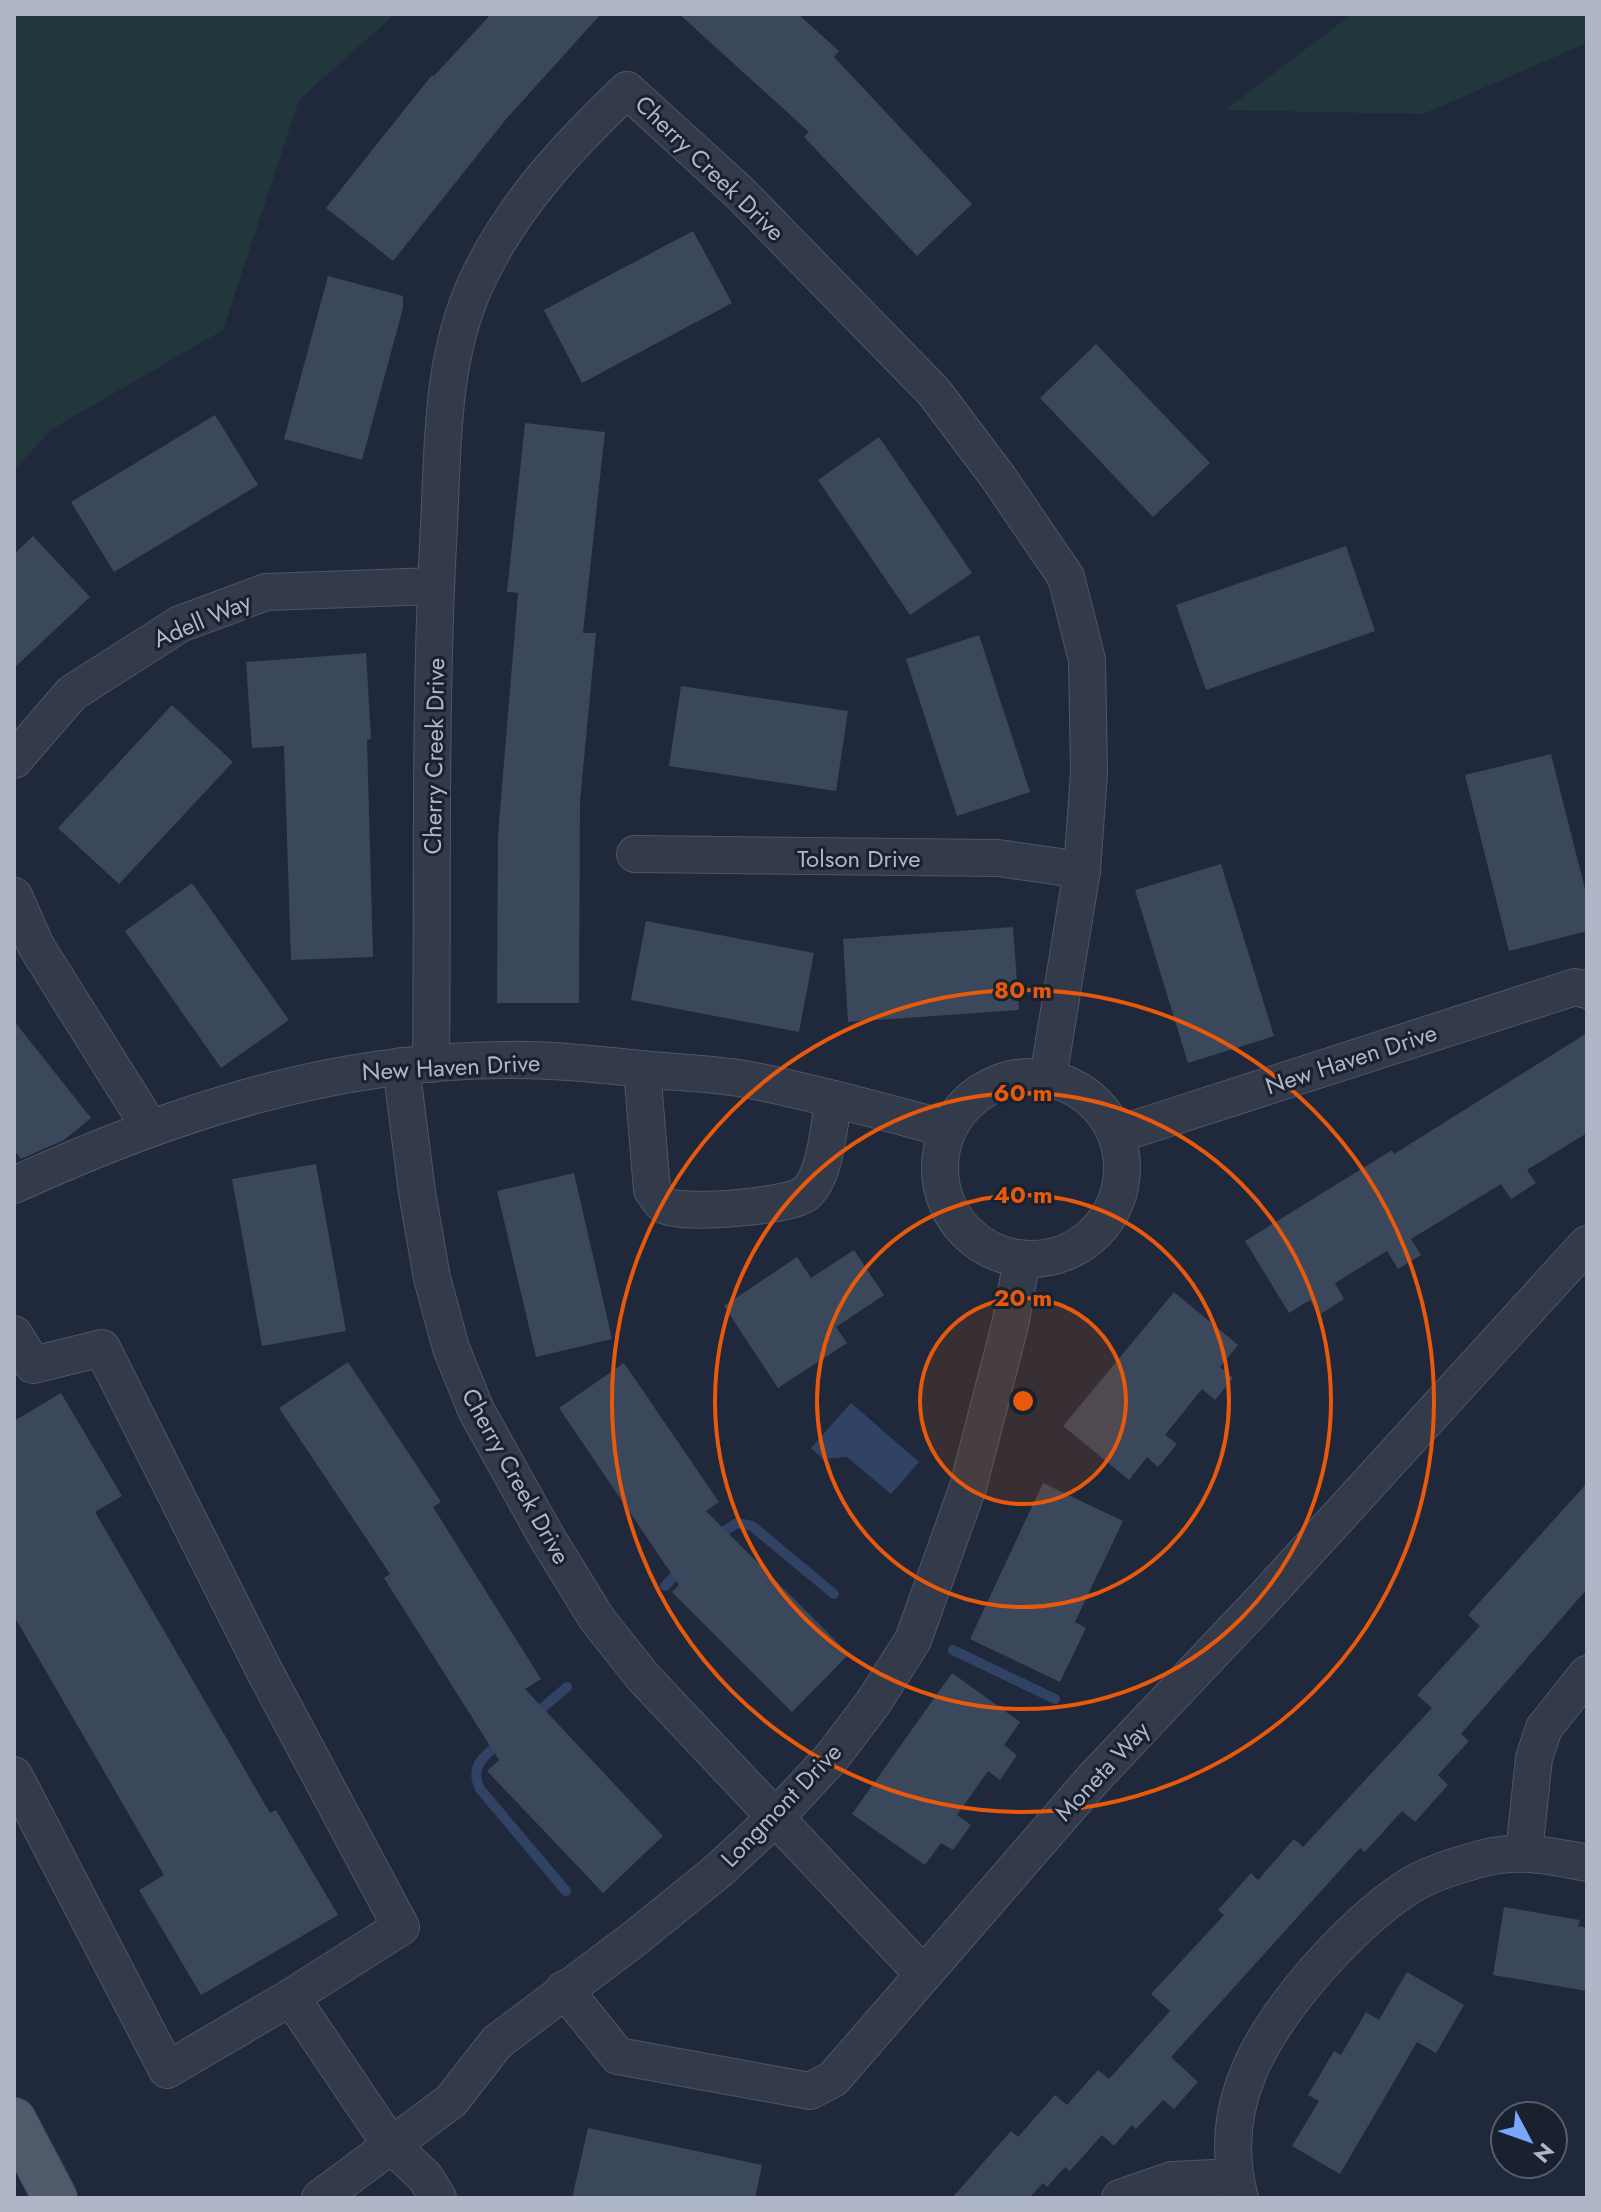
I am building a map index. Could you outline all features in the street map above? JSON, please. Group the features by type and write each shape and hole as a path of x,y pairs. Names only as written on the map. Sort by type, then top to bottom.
{"main road":[{"path":"14,2120 55,2198"}],"street":[{"name":"Cherry Creek Drive","path":"922,1973 643,1677 597,1619 476,1410 451,1348 432,1278 417,1192 416,1065 435,586 448,366 475,284 509,221 567,147 627,90 740,193 934,392 998,477 1066,577 1087,660 1089,773 1082,870 1048,1078"},
{"name":"Adell Way","path":"14,760 72,693 180,624 266,592 435,586"},
{"name":"Tolson Drive","path":"635,854 998,858 1082,870"},
{"path":"14,896 36,946 149,1126"},
{"name":"New Haven Drive","path":"1116,1135 1583,981"},
{"name":"New Haven Drive","path":"14,1185 149,1126 245,1096 336,1075 416,1065 502,1060 752,1080 948,1129"},
{"path":"642,1069 652,1190 664,1206 682,1210 787,1203 805,1194 818,1175 834,1099"},
{"path":"1018,1077 1048,1078 1077,1089 1100,1109 1116,1135 1122,1165 1117,1196 1103,1223 1080,1245 1052,1257 1022,1259 993,1252 969,1236 951,1213 941,1186 940,1157 948,1129 966,1104 990,1087 1018,1077"},
{"name":"Moneta Way","path":"564,1989 618,2056 810,2091 833,2079 1094,1778 1267,1595 1587,1244"},
{"name":"Longmont Drive","path":"320,2198 345,2183 390,2144 451,2101 497,2042 668,1912 776,1817 832,1757 913,1640 968,1487 1010,1325 1022,1259"},
{"path":"14,1334 24,1370 102,1348 266,1674 401,1927 167,2070 14,1775"},
{"path":"1524,1853 1534,1758 1544,1728 1587,1674"},
{"path":"1120,2198 1172,2180 1237,2188 1234,2135 1245,2076 1267,2031 1340,1943 1407,1887 1483,1859 1524,1853 1587,1863"},
{"path":"291,1997 390,2144 425,2177 438,2198"}],"green space":[{"path":"14,14 395,14 299,100 223,330 52,429 14,470"},
{"path":"1352,14 1587,14 1587,43 1423,114 1225,110"}],"water":[{"path":"851,1403 919,1462 891,1494 847,1457 823,1459 811,1448"}],"building":[{"path":"491,14 601,14 507,118 393,261 326,208 432,75"},
{"path":"679,14 798,14 839,51 834,57 972,204 917,256 804,137 809,132"},
{"path":"693,231 732,303 582,383 544,310"},
{"path":"328,276 403,296 403,308 362,460 284,439"},
{"path":"1096,344 1210,463 1153,517 1040,398"},
{"path":"215,415 258,485 114,572 71,502"},
{"path":"525,423 605,432 583,633 596,633 580,801 579,1003 497,1003 498,835 518,593 507,592"},
{"path":"879,437 972,573 910,615 818,480"},
{"path":"33,536 90,597 14,668 14,554"},
{"path":"1346,546 1375,631 1206,690 1176,605"},
{"path":"979,635 1030,792 957,816 906,659"},
{"path":"366,653 371,739 367,740 373,957 291,960 284,746 252,748 246,662"},
{"path":"681,686 848,711 836,791 669,766"},
{"path":"172,705 233,762 119,884 58,828"},
{"path":"1551,754 1587,897 1587,931 1509,951 1465,775"},
{"path":"1221,864 1274,1036 1188,1063 1135,890"},
{"path":"192,883 289,1020 221,1068 125,931"},
{"path":"646,921 814,953 799,1032 631,1000"},
{"path":"1013,927 1019,1010 848,1022 843,939"},
{"path":"14,1021 91,1118 64,1140 21,1159 14,1150"},
{"path":"1587,1033 1587,1133 1527,1170 1536,1183 1511,1199 1501,1184 1411,1239 1421,1255 1398,1269 1387,1251 1335,1283 1344,1299 1319,1315 1310,1300 1289,1313 1245,1241 1392,1150 1394,1154"},
{"path":"316,1164 346,1331 262,1346 232,1179"},
{"path":"574,1173 612,1339 536,1357 497,1191"},
{"path":"854,1250 884,1295 836,1327 847,1343 778,1388 724,1306 797,1257 811,1278"},
{"path":"1174,1292 1238,1345 1220,1367 1233,1378 1215,1400 1202,1389 1165,1435 1177,1444 1158,1467 1147,1457 1129,1480 1063,1426"},
{"path":"348,1362 441,1502 433,1507 541,1679 525,1689 663,1836 603,1893 487,1771 499,1760 384,1578 390,1574 279,1408"},
{"path":"624,1363 719,1502 706,1511 849,1654 792,1712 672,1592 679,1585 559,1408"},
{"path":"61,1393 122,1496 95,1512 270,1813 276,1810 338,1915 201,1995 139,1890 164,1875 14,1616 14,1421"},
{"path":"1043,1483 1123,1521 1075,1622 1086,1628 1060,1682 970,1639"},
{"path":"1587,1483 1587,1589 1461,1734 1469,1741 1438,1775 1448,1785 1415,1822 1402,1811 1365,1852 1360,1848 1171,2057 1198,2082 1174,2109 1163,2100 1136,2129 1132,2125 1114,2146 1102,2135 1070,2171 1065,2167 1047,2187 1043,2183 1029,2198 952,2198 1011,2131 1018,2137 1055,2095 1067,2105 1098,2070 1109,2079 1170,2011 1151,1994 1224,1915 1218,1910 1251,1873 1258,1880 1294,1839 1303,1847 1432,1708 1417,1695 1480,1626 1468,1615"},
{"path":"952,1673 1020,1722 1004,1745 1017,1755 1000,1780 988,1771 957,1815 971,1825 953,1850 941,1843 925,1865 852,1814"},
{"path":"1504,1907 1580,1920 1578,1926 1587,1928 1587,1991 1493,1975"},
{"path":"1407,1972 1464,2005 1436,2053 1417,2042 1340,2174 1292,2146 1319,2101 1308,2095 1334,2051 1341,2055 1366,2012 1379,2020"},
{"path":"588,2128 762,2165 755,2198 572,2198"}],"waterway":[{"path":"715,1537 737,1523 752,1526 834,1594"},
{"path":"665,1586 683,1567"},
{"path":"953,1650 1055,1699"},
{"path":"533,1716 567,1687"},
{"path":"502,1741 477,1768 480,1789 566,1891"}]}
